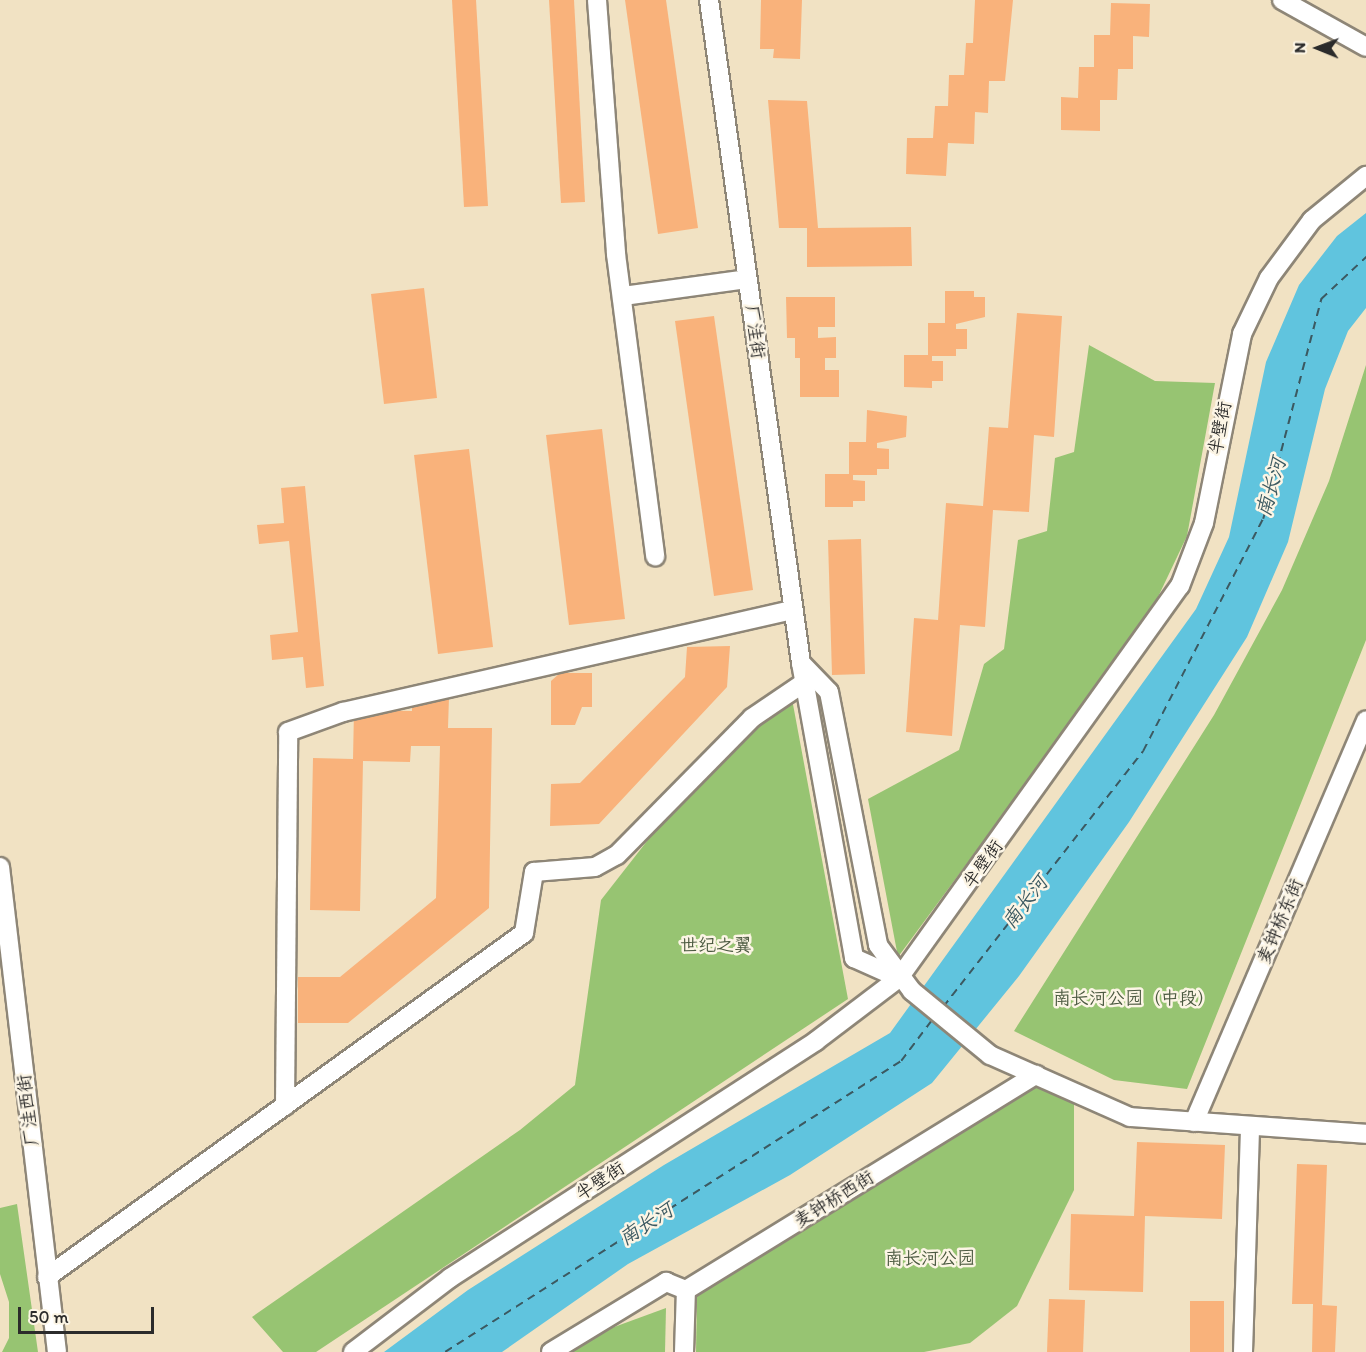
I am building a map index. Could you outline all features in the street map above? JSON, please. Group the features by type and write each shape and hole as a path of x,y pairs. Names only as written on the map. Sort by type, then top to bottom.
{"street":[{"path":"597,0 623,296 655,556"},
{"name":"厂洼街","path":"709,0 801,663 854,958 906,985"},
{"path":"1282,0 1366,47"},
{"name":"半壁街","path":"352,1352 450,1278 906,985 1180,586 1204,523 1242,334 1269,278 1312,220 1366,176"},
{"path":"623,296 747,279"},
{"path":"285,1106 288,732 343,712 793,610"},
{"path":"801,663 829,692 878,945 906,985 990,1055 1130,1117 1366,1134"},
{"path":"47,1277 524,933 534,872 595,867 617,855 752,717 804,682"},
{"name":"麦钟桥东街","path":"1194,1122 1366,720"},
{"name":"厂洼西街","path":"0,867 57,1352"},
{"name":"麦钟桥西街","path":"686,1290 1036,1075"},
{"path":"1243,1352 1250,1126"},
{"path":"551,1352 666,1282 686,1290 684,1352"}],"green space":[{"path":"1089,345 1155,381 1215,383 1187,536 1148,618 898,957 868,799 959,750 984,664 1004,649 1018,540 1047,531 1055,458 1074,452"},
{"name":"南长河公园（中段）","path":"1366,365 1366,640 1187,1089 1114,1080 1014,1031 1214,715 1282,590 1329,481"},
{"name":"世纪之翼","path":"792,699 848,999 316,1352 283,1352 252,1317 520,1130 575,1085 601,900 751,708"},
{"name":"南长河公园","path":"1039,1085 1074,1102 1074,1190 1017,1306 970,1343 924,1352 696,1352 697,1293"},
{"path":"17,1204 38,1352 2,1352 9,1338 9,1302 0,1274 0,1208"},
{"path":"666,1308 665,1352 546,1352"}],"water":[{"name":"南长河","path":"1366,213 1366,308 1348,331 1325,389 1288,542 1247,637 1129,822 1019,976 932,1083 790,1175 628,1264 502,1352 384,1352 468,1290 664,1165 890,1033 1196,609 1229,537 1266,362 1299,285 1337,236"}],"building":[{"path":"452,0 476,0 488,206 464,207"},
{"path":"549,0 574,0 585,202 561,203"},
{"path":"625,0 666,0 698,228 658,234"},
{"path":"761,0 802,0 800,59 773,58 774,49 760,49"},
{"path":"975,0 1013,0 1005,81 989,81 988,113 975,112 974,144 948,143 946,176 906,174 907,138 933,138 935,106 948,106 949,75 964,75 966,43 973,43"},
{"path":"1111,3 1150,4 1149,37 1133,36 1133,69 1118,69 1117,100 1100,100 1100,131 1061,130 1061,97 1078,98 1079,67 1094,67 1094,35 1110,35"},
{"path":"768,100 807,101 818,228 911,227 912,266 807,267 807,228 779,228"},
{"path":"424,288 437,398 384,404 371,294"},
{"path":"945,291 974,291 974,297 985,297 985,317 956,324 956,329 967,329 967,349 956,349 956,356 932,356 932,361 943,361 943,381 932,381 932,388 904,387 904,355 928,355 928,323 945,323"},
{"path":"786,297 835,297 835,327 818,327 818,338 836,337 836,358 825,358 825,370 839,370 839,397 800,397 800,358 795,358 795,338 787,338"},
{"path":"1017,313 1062,316 1054,437 1034,435 1029,512 993,510 985,627 960,625 952,736 906,732 914,618 938,620 946,503 983,506 989,427 1008,428"},
{"path":"714,316 753,590 714,596 675,321"},
{"path":"867,410 907,416 906,437 877,443 877,448 889,449 889,469 877,469 877,475 853,475 853,480 865,481 865,501 853,501 853,507 825,507 825,474 849,474 849,442 866,442"},
{"path":"602,429 625,619 569,625 546,435"},
{"path":"469,449 493,647 438,654 414,455"},
{"path":"305,486 324,686 306,688 303,657 272,660 270,635 298,632 289,541 259,544 257,525 284,523 281,488"},
{"path":"861,539 865,674 832,675 828,540"},
{"path":"730,646 727,687 599,824 550,826 551,784 580,783 685,677 687,647"},
{"path":"560,673 592,673 592,707 582,707 575,725 551,725 551,681"},
{"path":"412,696 449,697 448,728 492,728 489,908 348,1023 298,1023 298,977 340,977 436,898 440,746 411,746 410,762 363,761 360,911 310,910 313,758 353,759 354,710 412,711"},
{"path":"1137,1142 1225,1145 1222,1219 1145,1216 1143,1292 1069,1290 1071,1214 1134,1216"},
{"path":"1297,1164 1327,1165 1322,1305 1337,1306 1335,1352 1312,1352 1313,1304 1292,1304"},
{"path":"1049,1299 1085,1300 1083,1352 1047,1352"},
{"path":"1190,1301 1224,1301 1224,1352 1190,1352"}],"ferry route":[{"path":"943,1007 1143,751 1263,519 1321,299 1366,257"},
{"path":"445,1352 901,1061 932,1020"}]}
